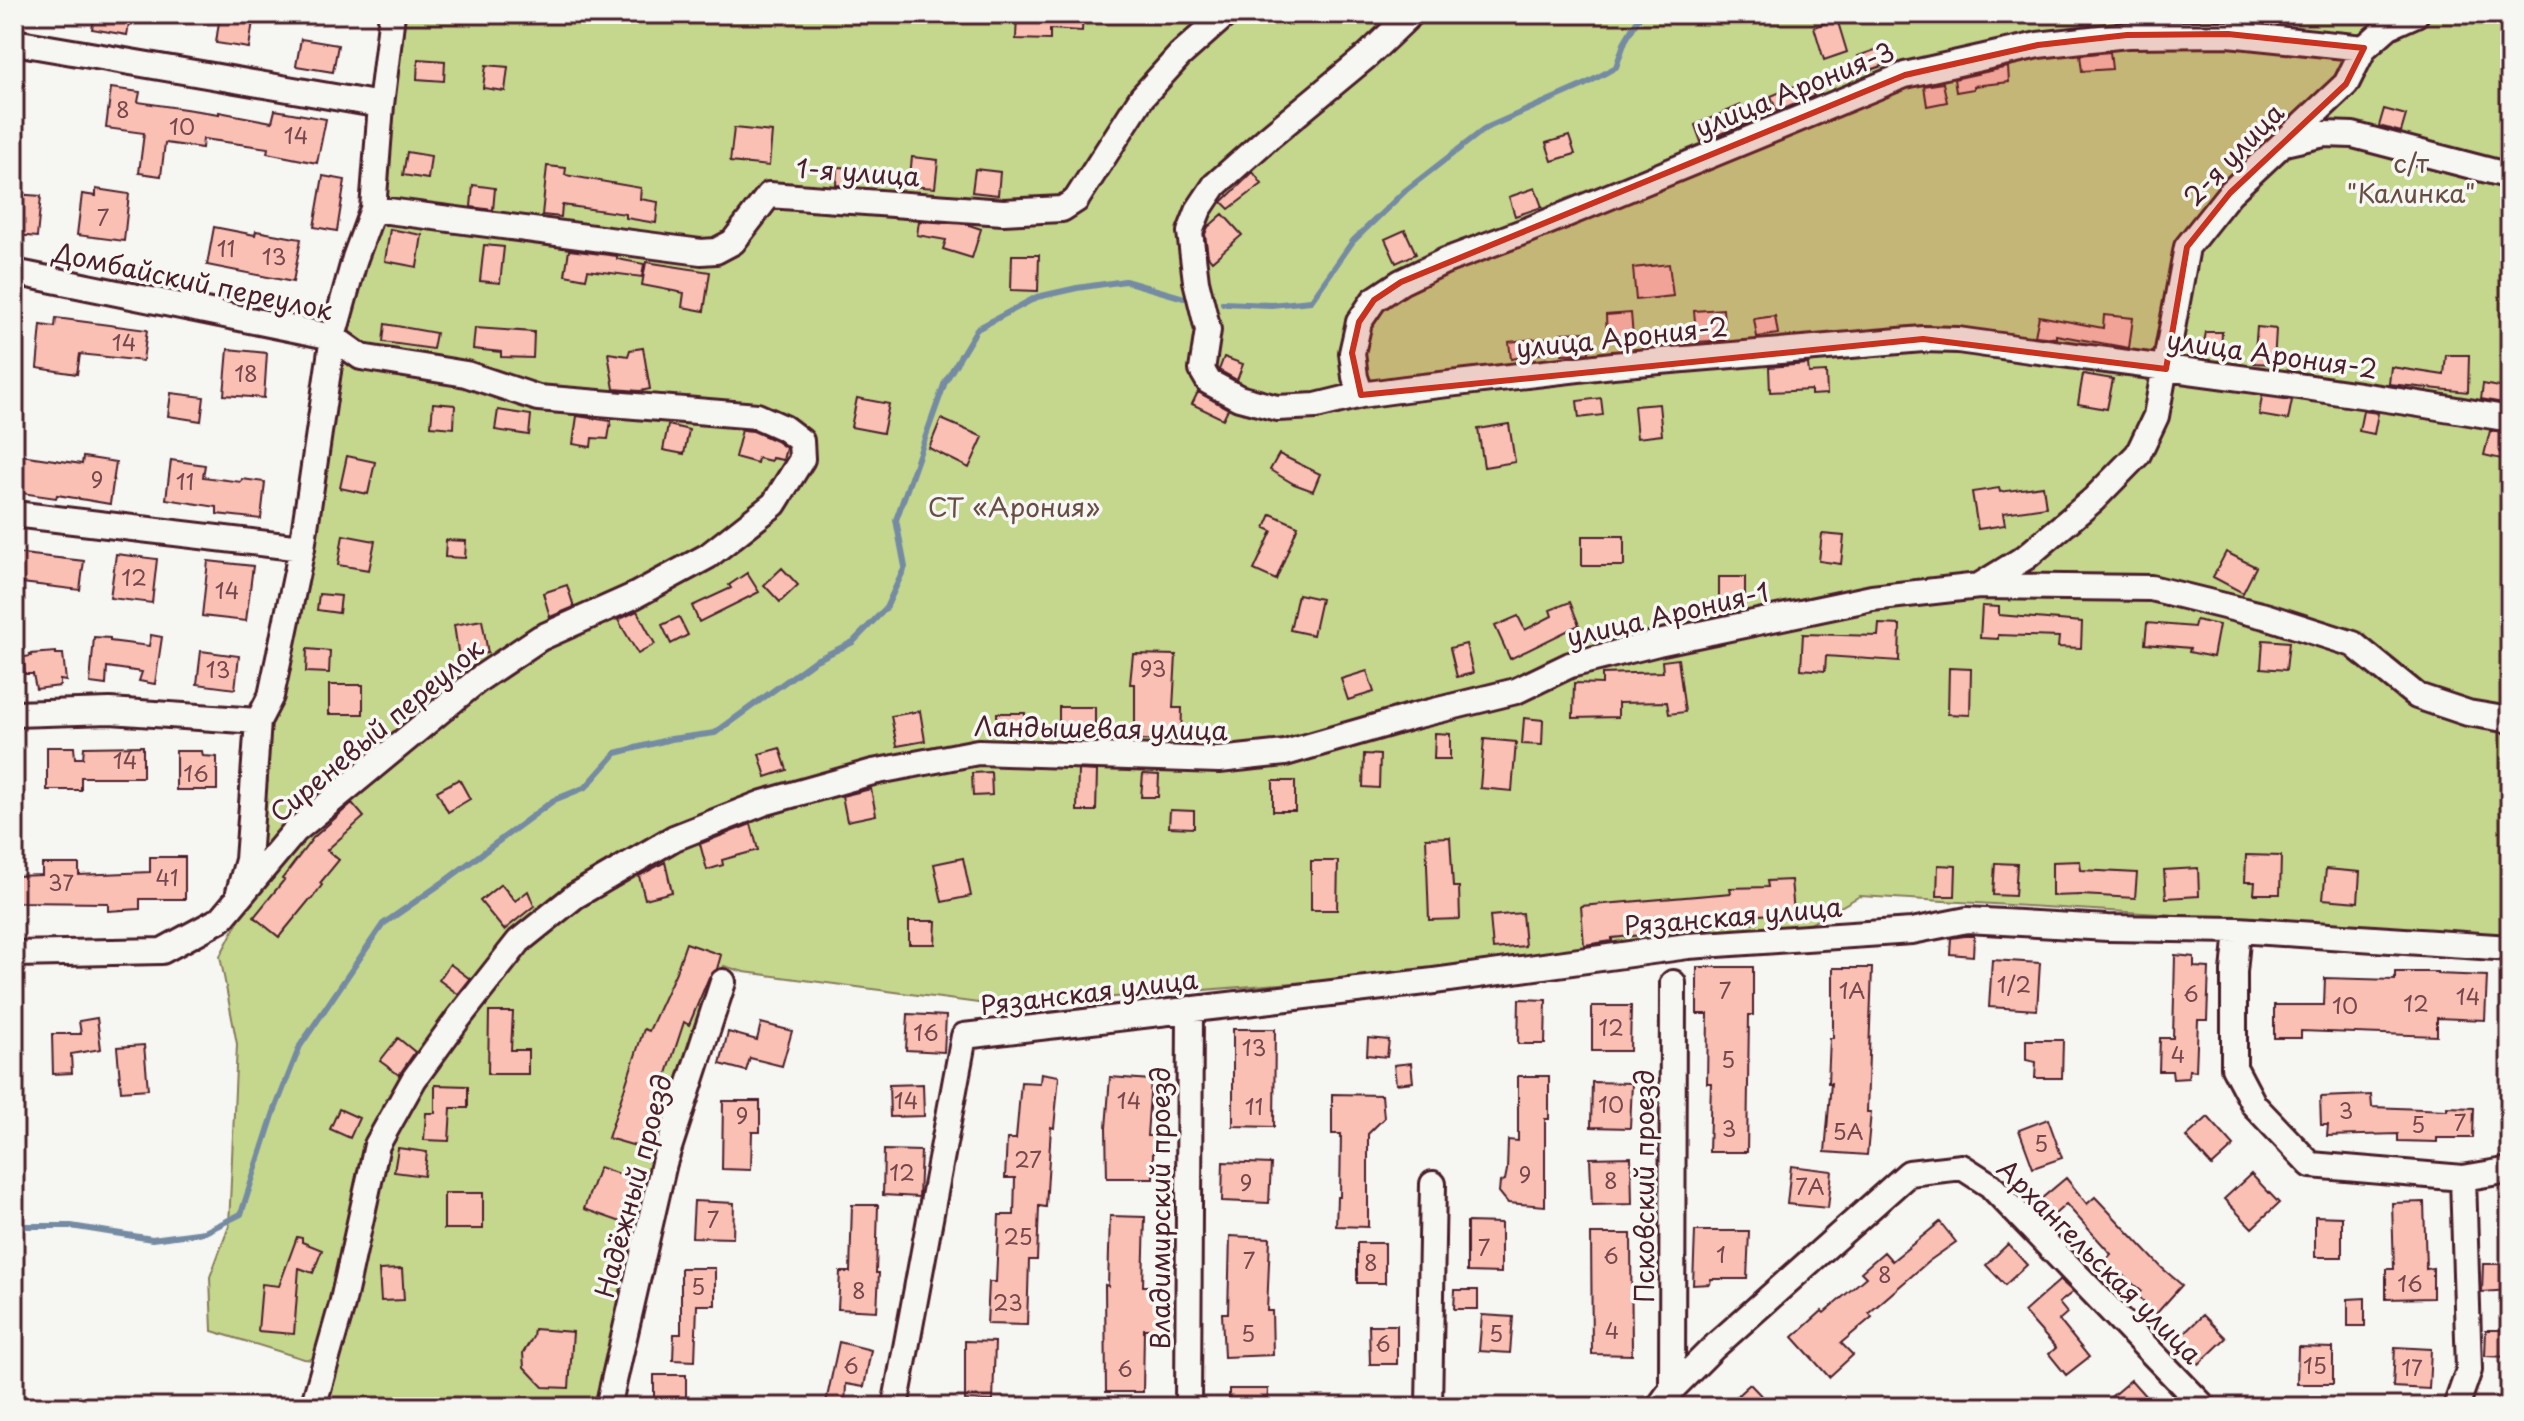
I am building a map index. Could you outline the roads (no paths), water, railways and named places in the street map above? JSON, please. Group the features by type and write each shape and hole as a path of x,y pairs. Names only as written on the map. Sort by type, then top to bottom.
{"street":[{"path":"236,902 248,860 258,721 271,696 302,548 333,337 355,258 373,209 392,14"},
{"name":"1-я улица","path":"373,209 701,252 716,251 733,242 769,195 1003,212 1062,209 1076,200 1142,97 1180,55 1226,14"},
{"name":"улица Арония-2","path":"1411,14 1368,55 1215,185 1199,209 1190,232 1196,281 1208,330 1202,370 1209,382 1239,398 1277,408 1316,406 1361,395 1613,365 1923,339 1958,340 2270,380 2510,419"},
{"name":"2-я улица","path":"1979,586 2026,557 2093,500 2138,454 2156,416 2187,247 2230,193 2346,84 2364,48 2389,26 2416,14"},
{"name":"улица Арония-3","path":"1361,395 1352,353 1359,322 1374,300 1401,282 1445,261 1905,75 2038,45 2127,35 2228,34 2364,48"},
{"path":"14,42 381,105"},
{"path":"2281,144 2324,134 2353,135 2510,176"},
{"name":"Домбайский переулок","path":"14,272 333,337 361,357 466,374 538,398 757,416 784,428 801,441 802,459 774,504"},
{"name":"Сиреневый переулок","path":"14,954 162,951 221,919 295,831 479,679 540,638 634,596 708,556 774,504"},
{"path":"14,514 302,548"},
{"path":"1979,586 2151,588 2265,616 2353,644 2417,696 2468,713 2510,720"},
{"name":"улица Арония-1","path":"1285,753 1516,691 1570,665 1658,643 1872,598 1979,586"},
{"path":"14,714 110,711 258,721"},
{"name":"Ландышевая улица","path":"313,1407 342,1305 377,1145 414,1079 510,952 519,941 575,896 674,838 763,803 873,772 978,752 1219,760 1285,753"},
{"name":"Рязанская улица","path":"895,1407 964,1036 1434,981 1688,946 1912,931 1967,920 2108,928 2238,930 2510,948"},
{"path":"2238,930 2234,972 2234,1067 2254,1105 2311,1165 2463,1178 2510,1170"},
{"name":"Надёжный проезд","path":"608,1407 664,1163 723,982"},
{"name":"Псковский проезд","path":"1665,1398 1673,983"},
{"name":"Владимирский проезд","path":"1188,1407 1190,1009"},
{"name":"Архангельская улица","path":"1665,1398 1714,1347 1909,1173 1962,1167 1990,1185 2204,1407"},
{"path":"2456,1407 2469,1370 2463,1178"},
{"path":"1429,1407 1433,1184"}],"waterway":[{"path":"1223,303 1271,305 1311,301 1353,241 1406,190 1486,128 1584,85 1616,67 1625,41 1641,14"},
{"path":"14,1226 71,1226 152,1239 205,1232 241,1214 274,1112 300,1046 383,924 554,800 586,787 616,753 671,739 715,733 814,661 853,642 886,608 905,567 896,520 945,382 977,329 1037,297 1077,288 1125,281 1184,298"}],"park label":[{"name":"с/т \"Калинка\"","path":"2411,179"},
{"name":"СТ «Арония»","path":"1014,508"}]}
